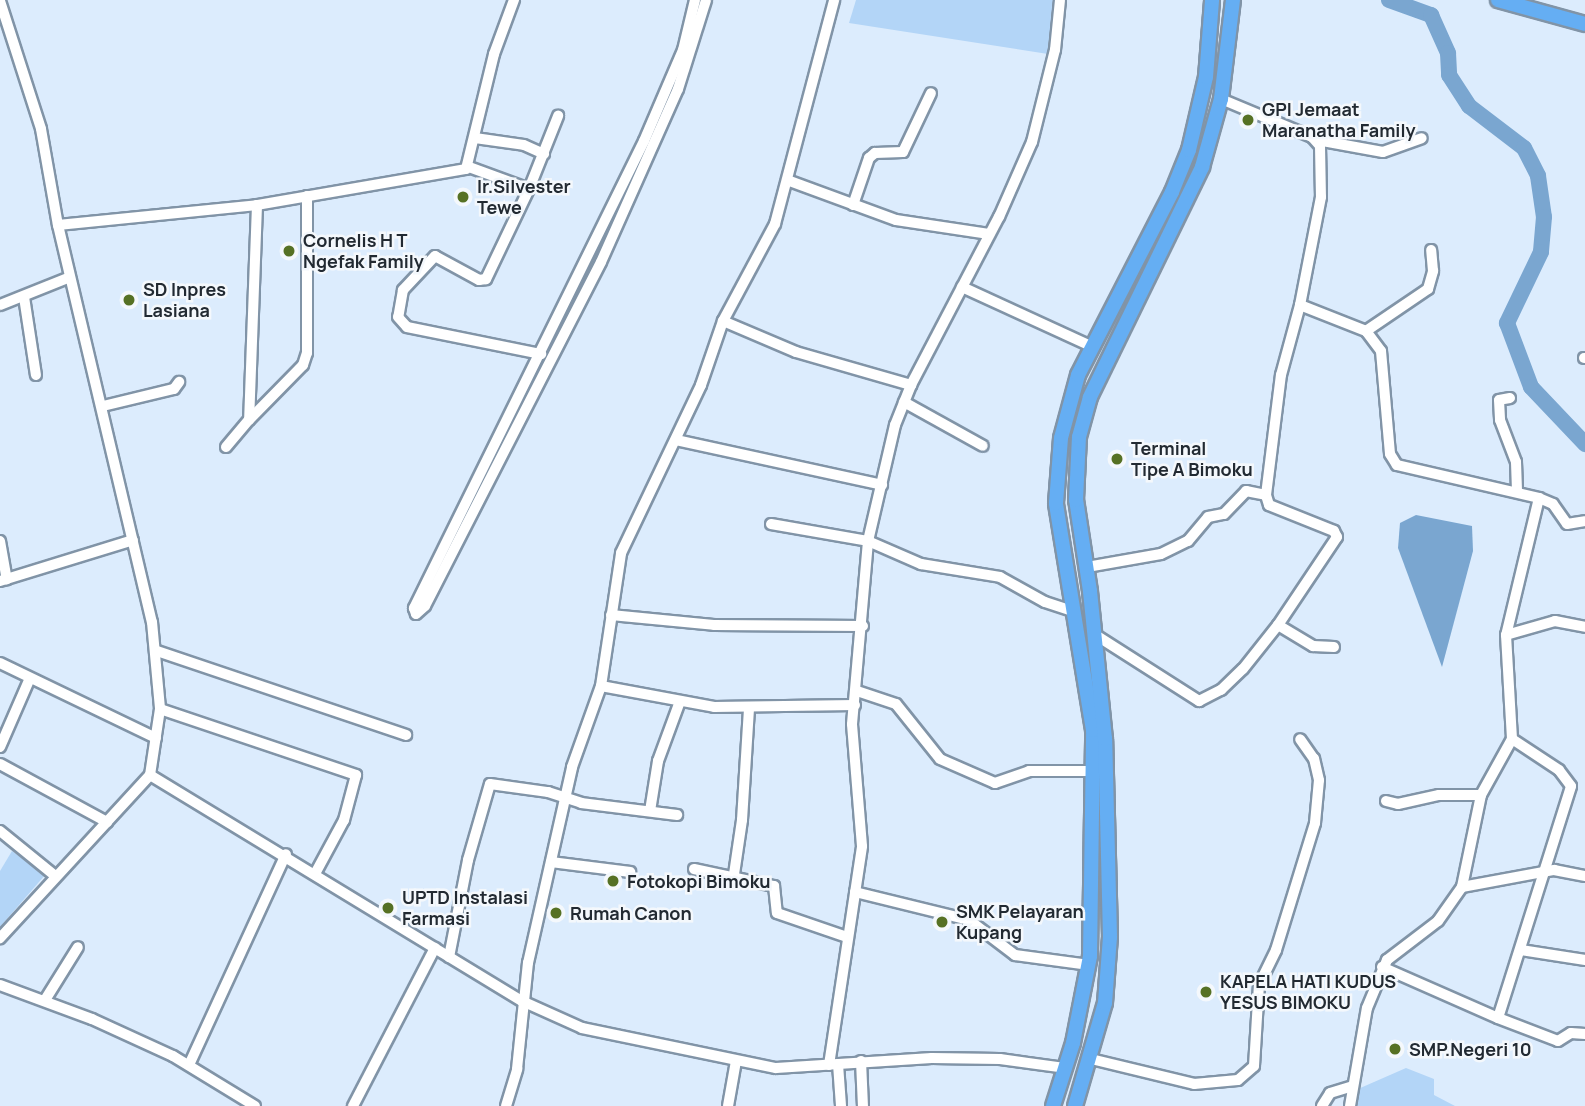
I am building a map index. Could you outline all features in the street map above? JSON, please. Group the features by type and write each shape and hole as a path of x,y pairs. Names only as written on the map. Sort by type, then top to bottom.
{"highway":[{"path":"1053,1106 1066,1068 1089,965 1091,771 1091,721 1056,503 1057,470 1071,393 1091,346 1166,206 1200,107 1212,0"},
{"path":"1074,1106 1091,1059 1105,1003 1110,911 1105,739 1087,567 1077,517 1081,424 1090,397 1139,288 1182,214 1202,167 1221,99 1233,0"},
{"path":"1498,0 1585,24"},
{"path":"1166,206 1182,214"},
{"path":"1057,470 1077,472"},
{"path":"1072,615 1093,618"},
{"path":"1090,912 1110,911"}],"street":[{"path":"468,167 494,54 514,0"},
{"path":"695,0 683,50 603,229 414,608 416,614 420,614 443,571 614,233 683,77 706,0"},
{"path":"506,1106 517,1069 522,1001 565,799 601,686 624,543 676,440 723,321 771,234 834,0"},
{"path":"841,1106 834,1065 847,937 863,832 853,747 868,541 904,402 1032,142 1055,50 1060,0"},
{"path":"0,1 34,99 58,225 103,406 157,651 160,709 150,775 54,875 0,938"},
{"path":"853,205 869,158 876,153 903,152 931,93"},
{"path":"1221,99 1317,140 1383,152 1422,138"},
{"path":"541,354 407,327 398,317 403,290 434,257 479,279 486,279 529,189 558,116"},
{"path":"475,138 524,145 544,154"},
{"path":"1094,634 1199,701 1221,690 1243,670 1278,625 1337,537 1334,531 1269,505 1266,495 1282,368 1300,305 1321,197 1322,157 1317,140"},
{"path":"58,225 257,205 419,179 468,167 529,189"},
{"path":"787,180 895,220 989,234"},
{"path":"226,446 303,365 307,353 307,196"},
{"path":"249,420 257,205"},
{"path":"603,229 614,233"},
{"path":"1366,331 1428,289 1431,250"},
{"path":"0,306 70,276"},
{"path":"962,287 1091,346"},
{"path":"24,297 36,375"},
{"path":"1300,305 1366,331 1381,351 1390,454 1397,465 1517,489 1553,504 1567,524 1585,521"},
{"path":"723,321 796,352 911,385"},
{"path":"103,406 173,389 179,382"},
{"path":"1510,398 1499,400 1500,420 1516,462 1517,489"},
{"path":"904,402 983,446"},
{"path":"676,440 882,485"},
{"path":"1087,567 1161,554 1188,541 1208,517 1224,514 1246,491 1266,495"},
{"path":"1350,1106 1367,1008 1381,967 1438,921 1462,887 1481,795 1512,739 1506,635 1539,498"},
{"path":"771,524 868,541 921,564 1000,577 1072,615"},
{"path":"0,541 4,580 133,540"},
{"path":"611,615 714,625 863,626"},
{"path":"1506,635 1555,621 1585,627"},
{"path":"1278,625 1313,646 1334,647"},
{"path":"157,651 406,735"},
{"path":"0,663 156,738"},
{"path":"0,747 30,678"},
{"path":"601,686 679,704 750,708 855,705"},
{"path":"857,691 895,704 940,759 995,783 1029,771 1091,771"},
{"path":"650,811 659,761 679,704"},
{"path":"733,881 742,820 750,708"},
{"path":"160,709 356,775 344,820 316,872"},
{"path":"1091,1059 1194,1084 1238,1080 1254,1066 1259,985 1276,950 1315,823 1319,780 1314,760 1300,739"},
{"path":"1498,1018 1521,950 1531,905 1545,871 1572,782 1512,739"},
{"path":"0,764 107,822"},
{"path":"150,775 316,872 522,1001 608,1035 736,1061 796,1069 861,1061 1000,1059 1066,1068"},
{"path":"449,957 468,860 490,784 565,799 677,815"},
{"path":"1386,801 1398,804 1439,795 1481,795"},
{"path":"0,831 54,875"},
{"path":"189,1065 286,854"},
{"path":"551,862 630,872"},
{"path":"694,869 733,881 774,887 777,913 847,937"},
{"path":"1462,887 1510,882 1545,871 1585,876"},
{"path":"855,892 969,920 1015,955 1089,965"},
{"path":"45,1000 78,947"},
{"path":"353,1106 435,948"},
{"path":"1521,950 1585,960"},
{"path":"1381,967 1558,1041 1571,1033 1585,1034"},
{"path":"0,985 45,1000 189,1065 255,1106"},
{"path":"728,1106 736,1061"},
{"path":"861,1061 863,1106"},
{"path":"1322,1106 1330,1093 1353,1086"}],"shaded area":[{"path":"856,0 1056,0 1048,54 849,23"},
{"path":"1416,515 1472,526 1473,551 1442,667 1398,548 1400,523"},
{"path":"12,851 45,875 0,927 0,871"},
{"path":"1406,1068 1434,1079 1434,1095 1455,1106 1354,1106 1358,1089"}],"waterway":[{"path":"1389,0 1431,15 1448,53 1449,75 1469,106 1524,148 1538,176 1544,217 1541,252 1507,323 1531,387 1585,444"}],"place":[{"name":"GPI Jemaat Maranatha Family","path":"1248,120"},
{"name":"Ir.Silvester Tewe","path":"463,197"},
{"name":"Cornelis H T Ngefak Family","path":"289,251"},
{"name":"SD Inpres Lasiana","path":"129,300"},
{"name":"Terminal Tipe A Bimoku","path":"1117,459"},
{"name":"Fotokopi Bimoku","path":"613,881"},
{"name":"UPTD Instalasi Farmasi","path":"388,908"},
{"name":"Rumah Canon","path":"556,913"},
{"name":"SMK Pelayaran Kupang","path":"942,922"},
{"name":"KAPELA HATI KUDUS YESUS BIMOKU","path":"1206,992"},
{"name":"SMP.Negeri 10","path":"1395,1049"}]}
